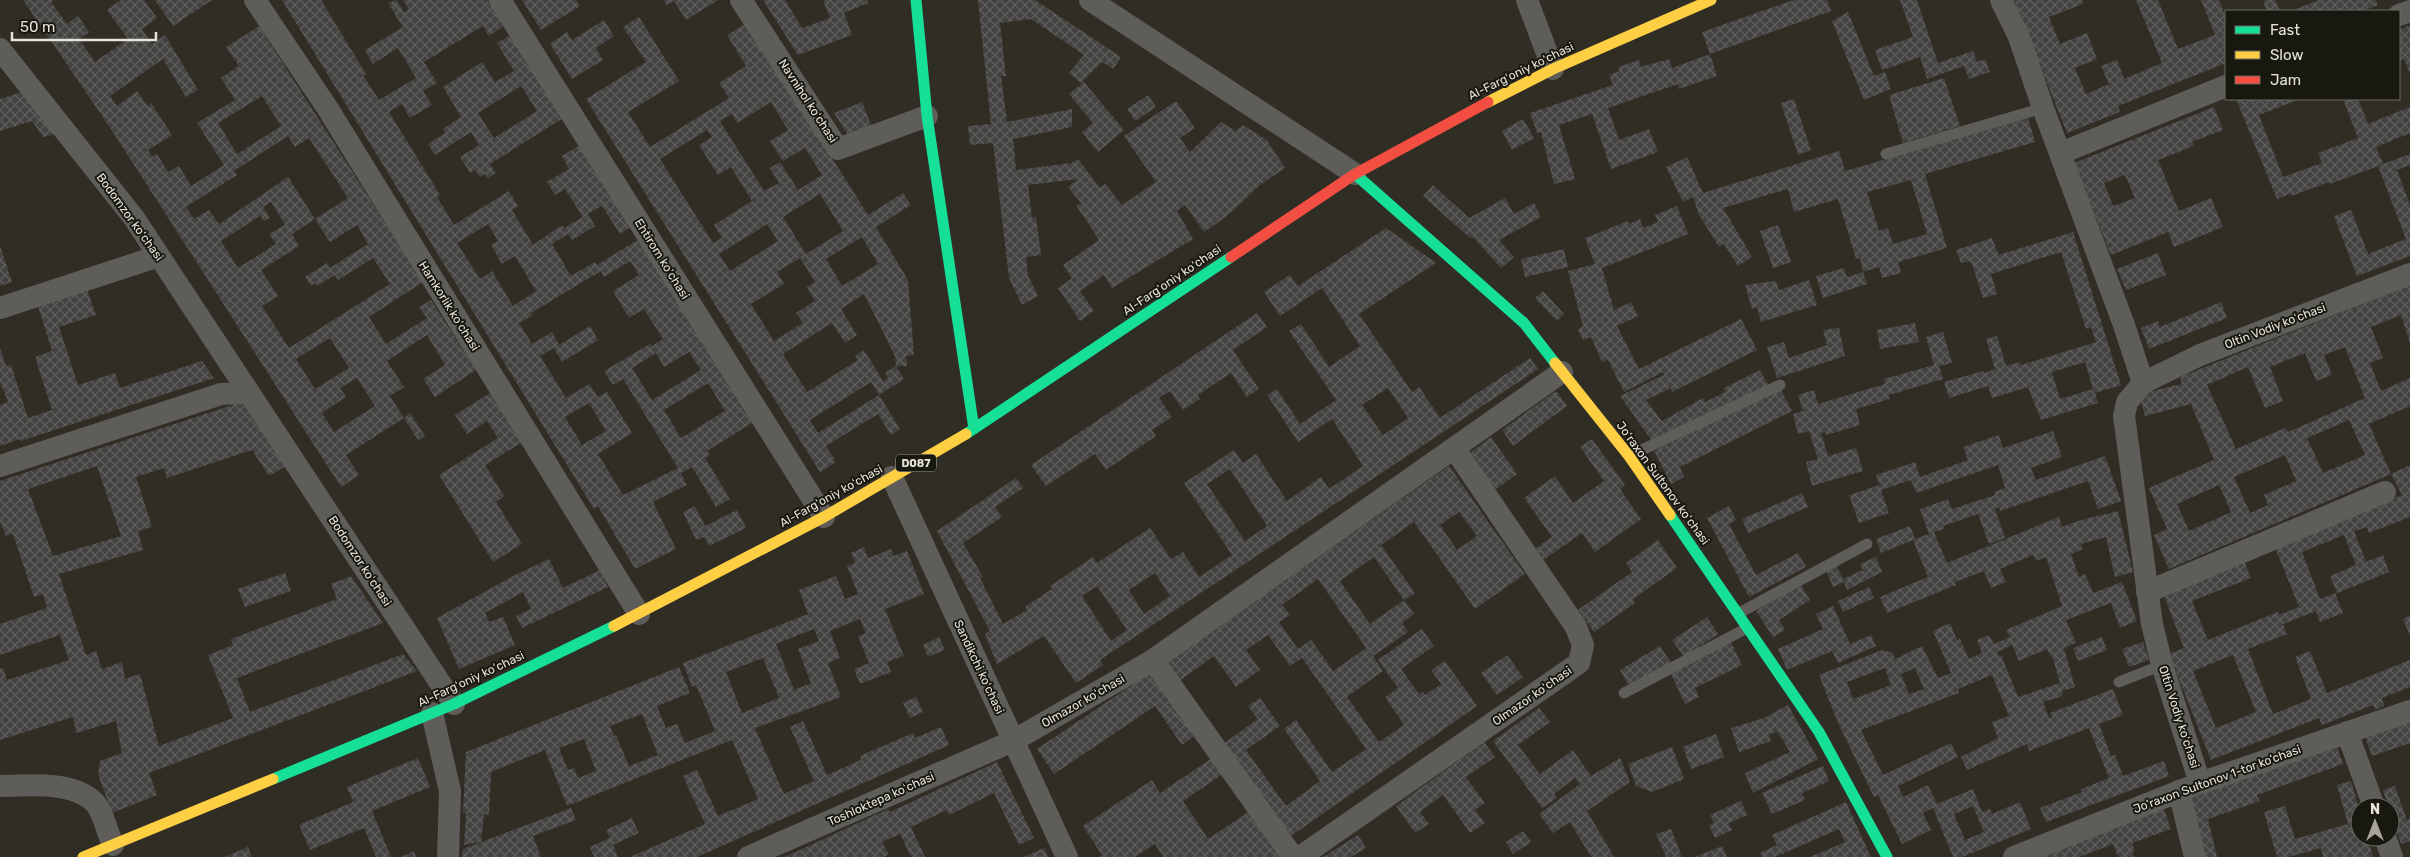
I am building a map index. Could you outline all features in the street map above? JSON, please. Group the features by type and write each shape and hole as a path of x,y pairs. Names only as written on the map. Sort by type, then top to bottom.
{"main road":[{"path":"916,0 927,116 974,429"},
{"name":"Al-Fargʻoniy koʻchasi","path":"83,857 454,704 639,614 824,517 974,429 1355,174 1553,69 1711,0"},
{"name":"Joʻraxon Sultonov koʻchasi","path":"1355,174 1524,322 1629,456 1739,613 1747,628 1819,732 1887,857"}],"street":[{"name":"Hamkorlik koʻchasi","path":"255,0 333,118 639,614"},
{"name":"Ehtirom koʻchasi","path":"500,0 824,517"},
{"name":"Navnihol koʻchasi","path":"741,0 838,149 927,116"},
{"path":"1090,0 1355,174"},
{"path":"1527,0 1553,69"},
{"path":"2001,0 2019,37 2143,383"},
{"name":"Bodomzor koʻchasi","path":"0,49 134,218 454,704"},
{"path":"2060,153 2225,86"},
{"path":"0,308 159,256"},
{"name":"Oltin Vodiy koʻchasi","path":"2200,783 2162,665 2147,592 2124,416 2127,402 2143,383 2200,355 2410,274"},
{"name":"Olmazor koʻchasi","path":"1013,741 1153,660 1562,372"},
{"path":"0,466 221,394 249,393"},
{"name":"Olmazor koʻchasi","path":"1300,857 1579,663 1584,645 1576,627 1454,448"},
{"name":"Sandikchi koʻchasi","path":"892,477 1067,857"},
{"path":"2147,592 2385,492"},
{"path":"1153,660 1293,857"},
{"name":"Jo‘raxon Sultonov 1-tor ko‘chasi","path":"2014,857 2200,783 2410,711"},
{"path":"432,713 450,791 448,857"},
{"path":"2347,732 2370,797"},
{"name":"Toshloktepa koʻchasi","path":"748,857 1013,741"},
{"path":"0,786 32,785 78,789 96,803 113,845"},
{"path":"2179,791 2195,857"}],"lane":[{"path":"1886,154 2043,108"},
{"path":"1629,456 1780,385"},
{"path":"1739,613 1866,544"},
{"path":"1624,693 1747,628"},
{"path":"2119,682 2162,665"}],"building":[{"path":"23,0 54,0 51,2 67,24 78,16 89,32 79,39 95,62 128,39 107,10 121,0 144,0 157,18 142,29 152,44 165,35 198,90 186,97 163,59 110,96 117,106 137,91 148,106 151,103 172,135 148,150 153,157 157,154 168,172 179,166 191,186 224,165 197,123 235,100 221,78 239,66 226,47 259,26 423,282 369,317 386,344 427,318 419,307 431,300 476,370 435,397 423,379 445,365 427,335 387,361 404,387 390,396 404,418 346,455 359,475 341,487 111,129","holes":["262,96 281,126 237,154 218,123","288,136 295,147 309,138 348,198 315,219 288,177 219,224 209,210 194,219 186,207 237,175 234,171","271,202 285,225 269,234 276,244 238,268 221,241 260,216 264,221 270,218 263,207","315,219 330,242 357,225 368,244 330,268 327,263 305,277 311,286 316,283 317,286 335,275 338,280 373,258 390,284 289,348 262,306 278,296 261,270 299,246 292,234","330,338 349,368 315,389 296,359","357,378 375,406 334,432 322,413 346,397 340,388"]},
{"path":"155,0 212,0 173,26"},
{"path":"282,0 321,0 366,74 363,75 379,100 416,78 398,48 373,64 365,50 403,27 388,3 396,0 404,12 409,9 403,0 488,0 504,26 489,36 483,26 424,62 437,83 423,91 432,105 410,118 402,104 389,112 440,195 437,197 454,225 509,191 518,206 512,210 533,245 562,225 564,228 583,217 565,189 555,195 547,182 569,169 562,156 580,145 631,227 620,234 602,206 588,214 595,226 572,240 568,234 552,244 571,276 595,262 597,265 639,239 752,423 707,451 710,455 705,458 730,499 716,507 692,467 681,473 687,485 653,502 676,549 635,569 598,506 594,509","holes":["488,224 498,241 491,245 502,264 515,256 536,291 513,306 492,271 480,279 457,243","630,261 639,275 613,291 629,318 644,309 663,339 652,346 650,344 604,371 613,385 623,379 678,468 623,495 598,454 632,433 607,392 598,397 589,384 566,398 540,356 554,348 562,362 598,340 590,326 559,345 552,332 532,344 519,323 533,315 531,313 601,271 604,277","689,352 701,370 652,400 632,368 656,353 664,367","708,383 725,411 681,438 664,410","589,403 606,431 582,445 565,417"]},
{"path":"522,0 576,0 580,6 541,30"},
{"path":"663,0 718,0 686,20 674,1 667,5"},
{"path":"763,0 785,0 802,28 830,18 823,0 868,0 868,3 844,13 852,35 798,55"},
{"path":"978,0 1035,0 1121,57 1113,69 1102,62 1081,83 1069,73 1084,55 1031,19 1000,23 1006,76 1001,76 1007,122 1072,109 1072,127 1013,139 1016,170 1072,163 1078,159 1100,188 1105,184 1122,205 1156,182 1124,136 1176,101 1195,128 1180,138 1190,152 1221,122 1236,131 1243,125 1267,140 1285,168 1260,185 1226,217 1204,232 1185,205 1177,211 1193,239 1112,288 1104,275 1080,291 1094,311 1080,321 1058,288 1072,278 1063,265 1099,240 1076,205 1081,203 1068,187 1078,179 1028,185 1032,218 1036,217 1041,255 1026,257 1028,276 1038,296 1022,305 1009,278 993,143 970,145 968,126 991,124"},
{"path":"1794,0 1827,0 1831,11 1710,54 1702,32"},
{"path":"1900,0 1917,0 1938,63 1973,51 1977,62 1985,59 1990,72 1969,79 1964,66 1927,79 1920,57 1882,70 1875,50 1913,37"},
{"path":"2014,0 2082,0 2083,4 2049,17 2060,44 2087,33 2097,59 2075,68 2086,94 2109,84 2101,66 2117,60 2124,79 2162,63 2136,0 2158,0 2178,49 2215,35 2201,0 2219,0 2225,15 2225,63 2118,106 2120,112 2067,133"},
{"path":"2275,0 2280,10 2267,10 2263,1"},
{"path":"2319,0 2376,0 2378,5 2365,10 2294,10"},
{"path":"1848,12 1874,76 1885,72 1891,89 1864,100 1832,21"},
{"path":"639,17 679,81 628,112 650,147 729,98 719,83 746,66 727,35 747,23 868,215 903,193 911,205 876,227 908,280 914,355 906,356 907,366 896,366 904,379 879,395 900,429 891,435 878,414 826,446 836,462 820,472 586,99 646,62 623,27","holes":["771,102 788,130 770,141 783,161 805,148 822,175 798,190 780,162 770,168 779,183 764,191 720,121 732,114 737,123","707,130 712,137 699,145 718,175 731,167 752,201 714,225 722,238 713,243 660,159","820,194 843,231 806,254 783,217","767,224 778,241 730,271 719,254","862,237 878,264 842,286 826,259","800,258 815,282 807,287 815,301 796,313 803,323 774,341 751,304 784,284 777,272","864,294 895,356 896,366 885,373 888,378 883,381 864,350 855,356 858,360 807,392 783,354 832,323 845,343 857,335 841,309","871,382 879,395 818,433 810,420"]},
{"path":"604,20 614,36 596,48 603,60 572,79 550,44 567,32 572,40"},
{"path":"2410,25 2410,73 2404,59 2400,61 2400,30"},
{"path":"511,35 563,118 490,164 496,173 488,178 485,174 480,177 475,170 470,173 460,157 479,145 471,132 435,155 428,144 445,133 443,129 461,117 443,87 482,62 495,82 514,71 497,43","holes":["521,86 537,111 494,138 478,113"]},
{"path":"1710,54 1717,76 1679,89 1678,84 1608,108 1619,140 1649,129 1658,152 1611,169 1592,114 1559,125 1575,179 1554,184 1541,132 1537,133 1530,113 1613,85 1609,75 1620,71 1618,67 1639,60 1641,67 1669,59 1672,68"},
{"path":"1944,78 1960,126 1903,143 1889,95"},
{"path":"1084,82 1124,130 1098,152 1082,132 1093,123 1069,94"},
{"path":"25,91 55,134 43,137 32,121 0,131 0,99"},
{"path":"1148,95 1156,107 1135,121 1127,109"},
{"path":"1794,99 1811,150 1798,155 1781,103"},
{"path":"2236,100 2297,100 2259,115 2283,177 2322,163 2318,153 2358,138 2343,100 2358,100 2368,124 2410,107 2410,133 2376,147 2383,164 2410,154 2410,165 2397,170 2410,205 2410,256 2357,276 2334,216 2351,210 2368,254 2406,239 2378,166 2330,184 2329,182 2277,199"},
{"path":"862,102 873,130 850,138 834,113"},
{"path":"2214,107 2223,130 2192,142 2194,146 2158,160 2179,211 2211,198 2223,227 2174,247 2168,232 2111,255 2074,163","holes":["2125,175 2135,198 2113,206 2104,183"]},
{"path":"2028,118 2035,142 1925,174 1947,248 1898,262 1901,273 1882,278 1879,267 1863,272 1860,258 1856,259 1838,199 1794,212 1788,189 1723,208 1752,257 1738,266 1724,244 1719,247 1699,215 1693,197 1683,202 1666,167 1687,157 1703,193 1839,151 1845,171","holes":["1911,180 1927,234 1893,244 1888,228 1879,231 1867,192"]},
{"path":"1523,119 1534,138 1512,150 1502,131"},
{"path":"1433,185 1469,218 1505,198 1514,214 1534,203 1541,217 1499,240 1514,257 1501,268 1473,237 1470,238 1423,196"},
{"path":"1677,206 1688,234 1602,268 1614,310 1631,302 1638,316 1617,326 1639,369 1741,319 1757,350 1672,392 1671,388 1646,400 1662,421 1703,398 1705,402 1725,392 1724,388 1760,370 1768,385 1654,444 1620,396 1664,375 1663,372 1624,392 1608,360 1602,362 1591,337 1583,340 1578,330 1583,326 1568,271 1595,264 1585,238 1628,221 1629,224 1640,219 1643,228 1658,222 1655,215"},
{"path":"1778,225 1791,262 1773,268 1760,231"},
{"path":"1386,228 1436,263 1359,314 1412,392 1419,387 1440,418 1530,358 1538,369 1100,660 1103,665 1076,683 1044,636 997,664 985,634 990,631 937,531 1016,478 1023,488 995,507 1002,517 963,543 983,577 980,578 1003,624 1027,610 1025,607 1052,589 1050,586 1093,557 1097,563 1150,528 1171,559 1183,552 1199,577 1232,555 1184,483 1234,450 1243,463 1256,454 1287,501 1321,477 1329,489 1363,466 1332,419 1298,442 1267,395 1277,389 1300,424 1336,400 1289,331 1301,324 1329,367 1360,346 1322,288 1280,316 1264,292 1290,275 1298,286","holes":["1388,388 1408,418 1383,435 1362,405","1230,469 1267,526 1245,541 1207,484","1155,573 1170,596 1144,614 1129,590","1097,586 1127,630 1111,641 1082,596"]},
{"path":"2073,232 2121,385 2095,393 2098,403 2041,420 2028,387 1992,398 1988,386 1949,398 1944,382 1995,369 1986,339 1997,336 2006,366 2020,362 2021,365 2096,342 2091,327 2086,329 2061,252 1991,274 1997,294 1983,298 1972,264 1970,261 1961,263 1956,250 1992,238 1999,255","holes":["2085,362 2093,389 2060,399 2052,372"]},
{"path":"0,246 12,282 0,286"},
{"path":"1564,249 1568,267 1525,277 1521,259"},
{"path":"2158,253 2166,275 2126,290 2117,269"},
{"path":"1844,268 1847,277 1863,272 1867,284 1823,298 1816,276"},
{"path":"1809,280 1817,305 1761,322 1757,307 1752,309 1745,285 1776,281 1779,290"},
{"path":"2410,285 2410,343 2401,315 2371,327 2383,358 2370,363 2381,391 2410,378 2410,406 2369,424 2391,474 2169,569 2154,535 2167,529 2149,488 2214,460 2191,404 2145,416 2139,394 2182,384 2180,377","holes":["2345,347 2365,398 2288,432 2285,428 2236,449 2207,385 2248,367 2265,408 2283,401 2270,367 2305,353 2316,381 2332,375 2324,355","2349,420 2365,455 2323,473 2307,438","2285,455 2296,481 2264,495 2268,505 2250,513 2234,477","2219,485 2231,512 2189,531 2177,504"]},
{"path":"87,290 96,315 59,327 78,385 115,373 120,388 202,361 214,378 21,441 20,439 0,446 0,405 8,402 0,382 0,348 6,366 11,365 28,418 52,410 35,357 52,351 38,306"},
{"path":"1543,291 1564,314 1557,321 1535,298"},
{"path":"2221,302 2227,318 2149,349 2141,328 2158,321 2160,327"},
{"path":"1257,313 1267,327 1233,350 1259,389 1247,397 1231,373 1198,395 1200,399 1183,410 1170,391 1159,398 1172,417 1152,430 1156,436 1106,470 1095,454 1046,486 1031,465"},
{"path":"1915,323 1919,342 1880,349 1877,330"},
{"path":"1839,328 1845,356 1777,378 1767,347 1784,342 1789,358 1827,345 1823,330"},
{"path":"1943,332 1952,363 1939,366 1943,379 1889,395 1890,399 1856,409 1860,425 1826,435 1825,432 1821,433 1828,456 1856,448 1863,471 1812,486 1806,462 1818,459 1809,431 1798,434 1793,414 1803,411 1798,395 1814,390 1818,404 1885,384 1884,379 1934,365 1926,337"},
{"path":"1780,388 1792,411 1680,467 1684,477 1671,484 1654,451"},
{"path":"1556,391 1567,406 1513,446 1502,430"},
{"path":"490,393 521,443 485,465 504,496 496,502 522,544 493,562 439,475 498,438 487,421 467,434 455,415"},
{"path":"245,401 286,466 269,476 252,450 167,478 164,468 136,477 152,527 138,531 143,550 59,574 86,655 96,651 102,669 122,662 125,679 140,674 159,746 233,718 208,655 233,645 231,639 337,599 331,584 351,576 383,623 237,678 250,712 403,654 417,671 149,773 157,795 112,813 98,774 100,761 122,753 116,721 76,733 73,717 0,740 0,669 3,668 7,680 69,660 60,635 0,655 0,624 47,608 43,594 34,597 13,534 6,536 0,522 0,481","holes":["97,466 121,536 53,556 28,489"]},
{"path":"410,413 425,436 418,440 404,418"},
{"path":"2053,431 2062,457 2031,468 2036,480 2105,456 2121,501 2098,509 2088,481 2000,511 1999,507 1995,509 2005,538 1989,544 1978,514 1943,526 1944,529 1934,532 1947,563 2059,517 2062,527 2118,511 2133,572 2115,577 2106,537 2081,544 2083,549 2071,554 2079,577 2085,574 2093,593 2122,582 2137,621 2120,628 2111,603 2066,620 2076,643 2064,648 2075,687 2062,691 2063,696 2043,702 2049,718 2052,718 2050,713 2113,689 2123,715 2099,724 2111,756 2115,755 2123,776 2164,761 2169,776 2046,822 2040,808 2082,792 2081,789 2109,778 2089,728 2029,751 2027,744 1967,770 1961,757 1998,738 1992,722 2009,716 1992,675 1958,689 1959,693 1861,730 1883,775 1951,743 1958,757 1898,786 1903,797 1928,785 1937,804 1973,789 1982,812 1990,809 1992,814 2020,802 2031,829 1962,857 1953,857 1933,808 1923,813 1931,830 1902,844 1878,795 1874,797 1838,723 1819,675 1882,650 1893,653 1895,659 1922,646 1938,678 1951,673 1933,631 1950,623 1957,640 1960,639 1969,659 1982,653 1977,640 1989,635 1994,644 2010,637 2006,630 2062,606 2046,557 2036,561 2033,555 2000,569 2006,582 1991,588 1984,571 1955,582 1956,585 1887,613 1880,597 1928,577 1913,540 1881,553 1876,539 1910,526 1915,539 1929,534 1920,509 1948,499 1952,509 1995,495 1994,492 2005,488 1998,465 1916,493 1911,480 1881,490 1889,513 1859,523 1849,495 1880,485 1876,475 1915,462 1920,477 1968,460 1963,447 1999,435 2003,448","holes":["2012,645 2019,661 2047,649 2050,656 2052,655 2060,683 2018,697 2001,655 1999,656 1997,652","1885,668 1891,685 1853,699 1847,682","1915,668 1924,689 1909,694 1901,674","1973,806 1984,832 1965,840 1954,814"]},
{"path":"1491,437 1517,474 1493,491 1467,455"},
{"path":"1592,439 1625,485 1620,489 1641,519 1595,552 1582,533 1543,560 1535,549 1552,537 1524,498 1555,476 1573,503 1604,481 1580,447"},
{"path":"2410,465 2410,517 2369,533 2367,527 2354,531 2366,562 2383,555 2389,572 2337,593 2330,576 2356,565 2344,535 2302,552 2320,599 2335,593 2343,613 2320,622 2316,611 2283,624 2287,634 2248,649 2273,714 2311,699 2295,657 2310,651 2327,693 2410,660 2410,687 2382,698 2384,706 2375,710 2373,705 2322,725 2319,718 2211,760 2169,654 2184,648 2163,593 2244,561 2251,578 2192,601 2208,640 2278,612 2279,615 2299,607 2274,545 2402,495 2391,474","holes":["2233,655 2256,712 2216,728 2193,671"]},
{"path":"1449,466 1525,574 1475,609 1414,522 1381,545 1415,593 1404,600 1414,614 1402,623 1408,632 1373,656 1383,671 1347,697 1379,742 1404,725 1385,697 1398,688 1378,660 1422,629 1434,646 1401,669 1419,694 1423,692 1425,695 1441,684 1431,670 1445,661 1477,706 1288,838 1223,744 1258,719 1248,706 1260,698 1280,726 1246,750 1286,806 1320,781 1284,729 1296,720 1332,772 1366,749 1302,658 1290,666 1268,635 1246,650 1260,670 1236,687 1214,656 1179,681 1166,663","holes":["1459,512 1477,536 1457,550 1440,525","1374,557 1404,600 1370,624 1340,581","1318,579 1366,648 1333,671 1311,640 1298,649 1279,622 1290,615 1282,605"]},
{"path":"1802,493 1808,507 1748,533 1742,519"},
{"path":"695,506 705,526 737,510 746,528 709,546 704,537 696,540 683,512"},
{"path":"1729,506 1736,520 1729,524 1756,575 1798,553 1806,567 1749,597 1707,518"},
{"path":"1658,540 1677,568 1633,599 1635,603 1594,632 1578,610 1632,572 1626,563"},
{"path":"864,547 868,558 891,549 893,556 907,551 924,594 885,609 904,656 887,662 891,672 860,684 854,669 869,663 858,636 866,633 860,619 830,631 840,658 828,663 841,697 755,728 784,794 814,781 790,727 803,721 827,775 861,760 860,756 913,733 915,738 941,727 949,745 697,857 630,857 705,824 683,776 697,770 718,816 758,799 732,740 567,806 545,750 491,772 489,815 484,814 481,842 464,845 466,813 463,813 466,752 679,667 690,693 657,706 666,728 677,724 685,743 715,731 696,685 692,687 683,663 808,614 799,590 836,576 845,599 858,594 847,566 855,563 851,553","holes":["814,629 819,641 798,649 811,683 794,690 776,644","763,658 779,698 742,713 726,672","642,714 658,755 629,766 616,735 614,736 610,726","584,739 596,771 578,778 574,768 568,770 559,748"]},
{"path":"1876,557 1882,572 1847,590 1844,582 1833,587 1825,568 1835,563 1843,579 1863,570 1860,564"},
{"path":"549,559 563,588 600,570 608,587 522,628 516,616 531,609 523,592 485,613 489,622 503,617 515,645 459,669 437,618 515,575"},
{"path":"285,573 291,591 245,607 238,589"},
{"path":"1800,584 1810,600 1779,620 1785,630 1773,637 1756,611"},
{"path":"1869,587 1874,598 1843,612 1838,601"},
{"path":"1833,606 1850,644 1871,635 1876,646 1838,663 1832,651 1787,670 1778,649 1823,629 1816,614"},
{"path":"2410,616 2410,636 2403,619"},
{"path":"1707,617 1718,634 1684,657 1672,640"},
{"path":"939,637 945,650 928,657 923,645"},
{"path":"2102,637 2107,650 2078,661 2073,648"},
{"path":"1731,642 1742,665 1695,688 1699,697 1685,704 1670,672"},
{"path":"2143,642 2149,660 2129,667 2122,649"},
{"path":"1660,646 1671,663 1630,688 1620,670"},
{"path":"1507,655 1523,677 1497,695 1481,673"},
{"path":"1151,672 1194,736 1182,745 1155,706 1054,774 1037,749"},
{"path":"916,697 923,712 910,718 903,703"},
{"path":"1788,705 1818,759 1753,793 1745,773 1790,752 1777,731 1769,735 1771,741 1739,752 1731,728 1764,718"},
{"path":"1539,708 1550,722 1518,745 1540,774 1573,750 1591,776 1620,758 1630,782 1587,811 1614,857 1591,857 1570,822 1553,833 1539,814 1580,784 1575,778 1554,794 1557,798 1542,808 1493,741"},
{"path":"2410,715 2410,743 2372,756 2363,731"},
{"path":"1716,734 1724,757 1691,769 1683,747"},
{"path":"1484,742 1495,757 1466,777 1485,803 1475,810 1485,823 1470,833 1443,795 1420,812 1429,824 1415,833 1396,806"},
{"path":"2336,743 2343,764 2257,795 2260,801 2208,819 2217,857 2198,857 2184,796"},
{"path":"1672,747 1684,779 1652,792 1636,786 1628,764"},
{"path":"418,758 430,787 372,811 391,857 376,857 364,828 310,850 299,825 353,802 347,787"},
{"path":"1212,758 1223,774 1183,801 1208,839 1250,811 1281,857 1163,857 1155,844 1135,857 1099,857 1102,855 1083,826 1152,780 1160,793"},
{"path":"997,762 1034,838 1019,845 994,793 949,815 947,810 911,827 925,857 911,857 900,834 882,842 889,855 883,857 785,857 888,809 890,812"},
{"path":"1823,766 1829,781 1802,793 1805,800 1772,814 1762,793"},
{"path":"2351,781 2356,797 2350,797 2350,847 2370,847 2373,857 2323,857 2321,848 2289,857 2277,857 2264,812 2285,806 2295,839 2348,824 2337,785"},
{"path":"2395,786 2399,797 2385,797 2383,790"},
{"path":"2400,800 2407,820 2410,819 2410,841 2401,844"},
{"path":"1741,801 1747,815 1729,823 1732,830 1715,838 1709,825 1714,823 1710,815"},
{"path":"1846,802 1871,857 1810,857 1845,842 1839,829 1775,857 1762,857 1760,853 1777,845 1772,835"},
{"path":"2162,804 2171,829 2132,843 2135,851 2132,852 2134,857 2118,857 2113,844 2079,857 2025,857"},
{"path":"571,808 576,820 533,836 541,857 462,857 463,849"},
{"path":"632,818 639,833 613,845 618,857 594,857 590,847 610,838 606,830"},
{"path":"1671,829 1682,857 1666,857 1656,834"},
{"path":"1523,831 1531,842 1513,854 1506,842"},
{"path":"1358,835 1366,848 1351,857 1323,857"},
{"path":"1722,846 1727,857 1695,857"},
{"path":"248,847 252,857 225,857"},
{"path":"1044,848 1048,857 1023,857"},
{"path":"414,851 416,857 401,857"}],"traffic: fast":[{"path":"916,0 927,116 974,429"},
{"path":"1355,174 1524,323 1555,363"},
{"path":"966,434 1231,257"},
{"path":"1670,515 1819,732 1887,857"},
{"path":"273,779 454,704 614,626"}],"traffic: slow":[{"path":"1488,102 1553,69 1711,0"},
{"path":"1555,363 1629,456 1670,515"},
{"path":"614,626 824,517 966,434"},
{"path":"83,857 273,779"}],"traffic: jam":[{"path":"1231,257 1355,174 1488,102"}]}
